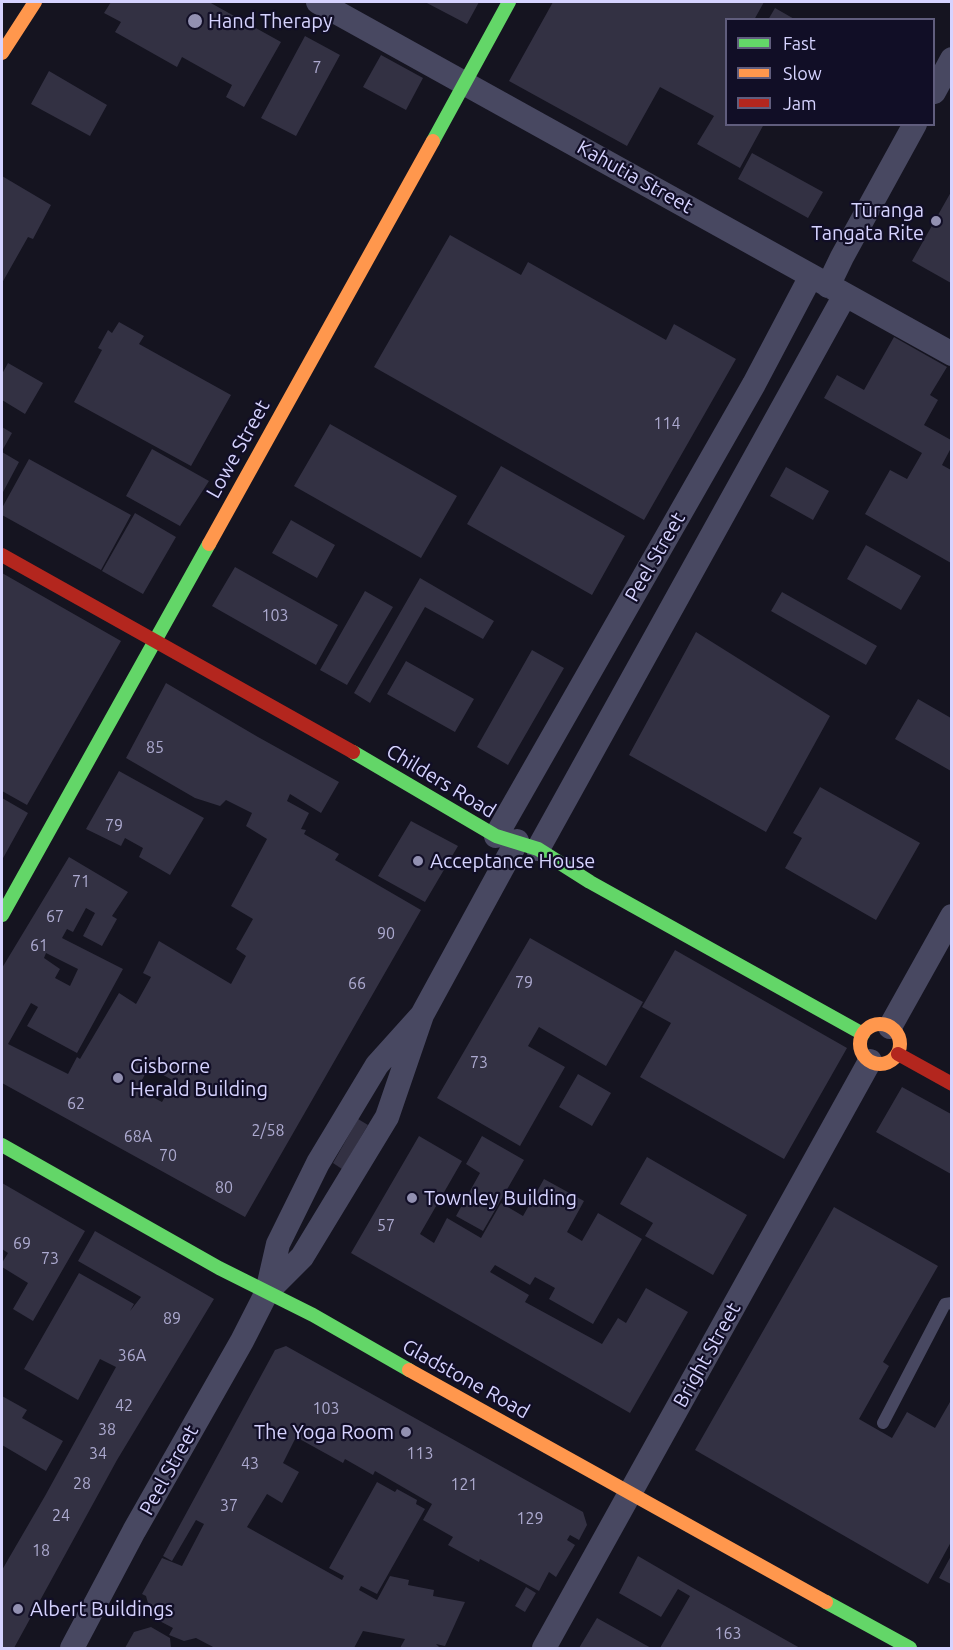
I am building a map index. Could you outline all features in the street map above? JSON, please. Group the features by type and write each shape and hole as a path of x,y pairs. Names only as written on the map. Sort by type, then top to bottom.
{"main road":[{"path":"2,53 34,2"},
{"name":"Lowe Street","path":"2,915 509,2"},
{"name":"Childers Road","path":"2,555 417,788 863,1034"},
{"path":"875,1024 891,1027 900,1039 898,1054 885,1064 870,1061 861,1049 863,1034 875,1024"},
{"path":"898,1054 951,1084"},
{"name":"Gladstone Road","path":"2,1145 219,1268 313,1315 910,1648"}],"street":[{"name":"Kahutia Street","path":"318,2 951,354"},
{"path":"935,88 951,59"},
{"name":"Peel Street","path":"267,1292 302,1257 387,1117 422,1015 828,286 842,256 914,126"},
{"name":"Peel Street","path":"517,842 754,384 828,286"},
{"path":"891,1027 951,916"},
{"name":"Peel Street","path":"72,1648 134,1531 242,1341 267,1292 278,1244 318,1163 377,1065 422,1015"},
{"name":"Bright Street","path":"544,1648 870,1061"}],"lane":[{"path":"883,1423 945,1304 951,1303"}],"building":[{"path":"111,2 209,2 281,42 244,107 226,97 232,85 182,57 177,67 115,32 121,22 104,13"},
{"path":"425,2 479,2 467,24"},
{"path":"553,2 764,2 755,18 725,18 725,126 763,126 740,168 697,144 714,116 660,87 627,146 509,81"},
{"path":"775,8 792,18 769,18"},
{"path":"305,36 340,55 296,136 261,118"},
{"path":"381,55 423,78 406,110 363,87"},
{"path":"49,71 107,105 90,136 31,104"},
{"path":"752,153 823,192 808,218 738,179"},
{"path":"2,176 51,205 33,239 28,237 2,283"},
{"path":"951,192 950,256 951,283 912,261"},
{"path":"450,235 521,275 528,262 666,340 674,324 736,359 644,520 374,367"},
{"path":"119,322 144,336 139,344 231,395 191,466 74,402 102,350 98,348 108,330 112,333"},
{"path":"894,337 947,367 930,395 938,400 924,425 951,440 951,448 942,465 951,470 951,563 865,514 890,470 907,479 922,453 824,398 837,375 864,390"},
{"path":"8,363 43,383 25,414 2,400 2,374"},
{"path":"330,424 457,496 421,558 294,486"},
{"path":"2,427 12,433 2,451"},
{"path":"152,449 209,481 180,526 126,496"},
{"path":"2,452 19,462 2,494"},
{"path":"29,459 131,515 101,570 2,515 2,508"},
{"path":"501,466 625,536 592,595 467,524"},
{"path":"786,467 829,491 813,520 770,496"},
{"path":"135,513 176,537 143,594 102,571"},
{"path":"291,520 335,545 317,578 272,553"},
{"path":"866,545 921,576 901,610 847,579"},
{"path":"235,567 338,625 316,665 212,606"},
{"path":"2,573 121,641 27,805 2,791"},
{"path":"420,578 494,621 483,639 425,607 370,703 354,693"},
{"path":"365,591 393,607 347,685 320,670"},
{"path":"782,592 877,646 866,665 771,611"},
{"path":"696,632 830,716 766,832 629,755"},
{"path":"532,650 564,668 508,765 477,747"},
{"path":"406,661 474,699 455,732 387,694"},
{"path":"166,683 339,782 321,813 290,794 287,801 309,813 301,829 306,830 304,834 339,854 335,860 421,910 245,1217 2,1083 2,968 69,857 128,892 112,916 117,919 102,946 83,936 95,913 86,908 73,932 67,929 62,938 123,969 77,1053 27,1026 38,1007 31,1003 8,1044 68,1074 77,1057 80,1059 119,993 136,1004 151,977 143,973 159,941 231,984 246,956 236,949 253,919 231,906 267,839 246,826 252,813 226,800 220,806 195,798 126,758","holes":["46,953 78,969 70,986 55,978 60,969 44,958","149,1067 174,1081 162,1102 137,1089"]},
{"path":"918,699 951,718 951,771 895,739"},
{"path":"119,771 204,818 170,875 139,857 143,848 125,838 121,846 86,829"},
{"path":"820,787 920,843 876,920 785,868 802,838 793,833"},
{"path":"2,798 28,813 2,860"},
{"name":"Acceptance House","path":"411,821 458,846 425,902 378,876"},
{"path":"530,938 643,1002 606,1066 539,1027 528,1046 565,1067 520,1146 437,1098"},
{"path":"675,950 847,1048 784,1159 640,1077 671,1023 642,1007"},
{"path":"578,1074 611,1093 592,1126 559,1107"},
{"path":"902,1087 951,1114 951,1174 876,1132"},
{"path":"358,1119 368,1125 342,1169 333,1163"},
{"path":"419,1136 462,1161 420,1234 434,1243 447,1218 481,1238 501,1203 523,1216 544,1179 584,1201 567,1232 582,1241 598,1213 642,1239 593,1324 549,1299 555,1288 535,1277 530,1285 495,1265 490,1272 529,1295 525,1302 602,1344 618,1318 626,1323 646,1288 688,1312 630,1413 351,1253"},
{"path":"482,1136 524,1160 483,1231 456,1216 480,1173 466,1164"},
{"path":"647,1157 747,1215 713,1275 645,1236 653,1223 620,1204"},
{"path":"2,1183 85,1231 33,1321 13,1309 28,1283 2,1267 8,1253 2,1249"},
{"path":"834,1207 938,1266 883,1362 889,1366 859,1419 892,1438 907,1412 935,1428 951,1403 951,1542 928,1584 695,1450"},
{"path":"95,1231 214,1299 117,1460 14,1648 2,1648 2,1570 116,1367 100,1359 78,1400 24,1369 79,1273 134,1304 130,1311 141,1297 78,1261"},
{"path":"286,1346 583,1512 587,1525 579,1540 570,1535 567,1540 575,1545 556,1577 549,1572 539,1591 480,1559 479,1562 448,1545 453,1537 423,1520 432,1504 375,1471 373,1475 345,1459 343,1463 296,1437 283,1463 299,1472 282,1503 267,1494 247,1527 342,1580 344,1576 329,1568 377,1482 395,1492 397,1489 417,1500 416,1504 425,1509 377,1594 361,1586 359,1590 377,1600 390,1576 409,1580 408,1585 434,1590 433,1596 465,1602 445,1646 436,1644 440,1648 400,1648 405,1639 363,1631 354,1648 215,1648 196,1638 184,1641 169,1635 173,1628 152,1617 146,1596 142,1594 162,1558 182,1566 204,1524 196,1520 172,1561 163,1556 275,1350"},
{"path":"2,1396 27,1410 22,1418 63,1441 46,1471 2,1445"},
{"path":"638,1556 800,1648 660,1648 690,1596 678,1589 661,1617 619,1593"},
{"path":"951,1556 951,1584 939,1578"},
{"path":"526,1587 536,1593 525,1612 515,1606"},
{"path":"597,1618 651,1648 579,1648"},
{"path":"151,1627 170,1638 171,1648 125,1648 134,1632"}],"traffic: fast":[{"path":"433,141 509,2"},
{"path":"2,915 209,544"},
{"path":"353,752 496,836 538,849 590,882 863,1034"},
{"path":"2,1145 219,1268 313,1315 409,1370"},
{"path":"826,1602 910,1648"}],"traffic: slow":[{"path":"2,53 35,2"},
{"path":"209,544 433,141"},
{"path":"880,1024 894,1030 900,1044 894,1058 880,1064 866,1058 860,1044 866,1030 880,1024"},
{"path":"409,1370 826,1602"}],"traffic: jam":[{"path":"2,555 353,752"},
{"path":"898,1054 952,1084"}],"place":[{"name":"Hand Therapy","path":"195,21"},
{"name":"Tūranga Tangata Rite","path":"936,221"},
{"name":"Acceptance House","path":"418,861"},
{"name":"Gisborne Herald Building","path":"118,1078"},
{"name":"Townley Building","path":"412,1198"},
{"name":"The Yoga Room","path":"406,1432"},
{"name":"Albert Buildings","path":"18,1609"}]}
